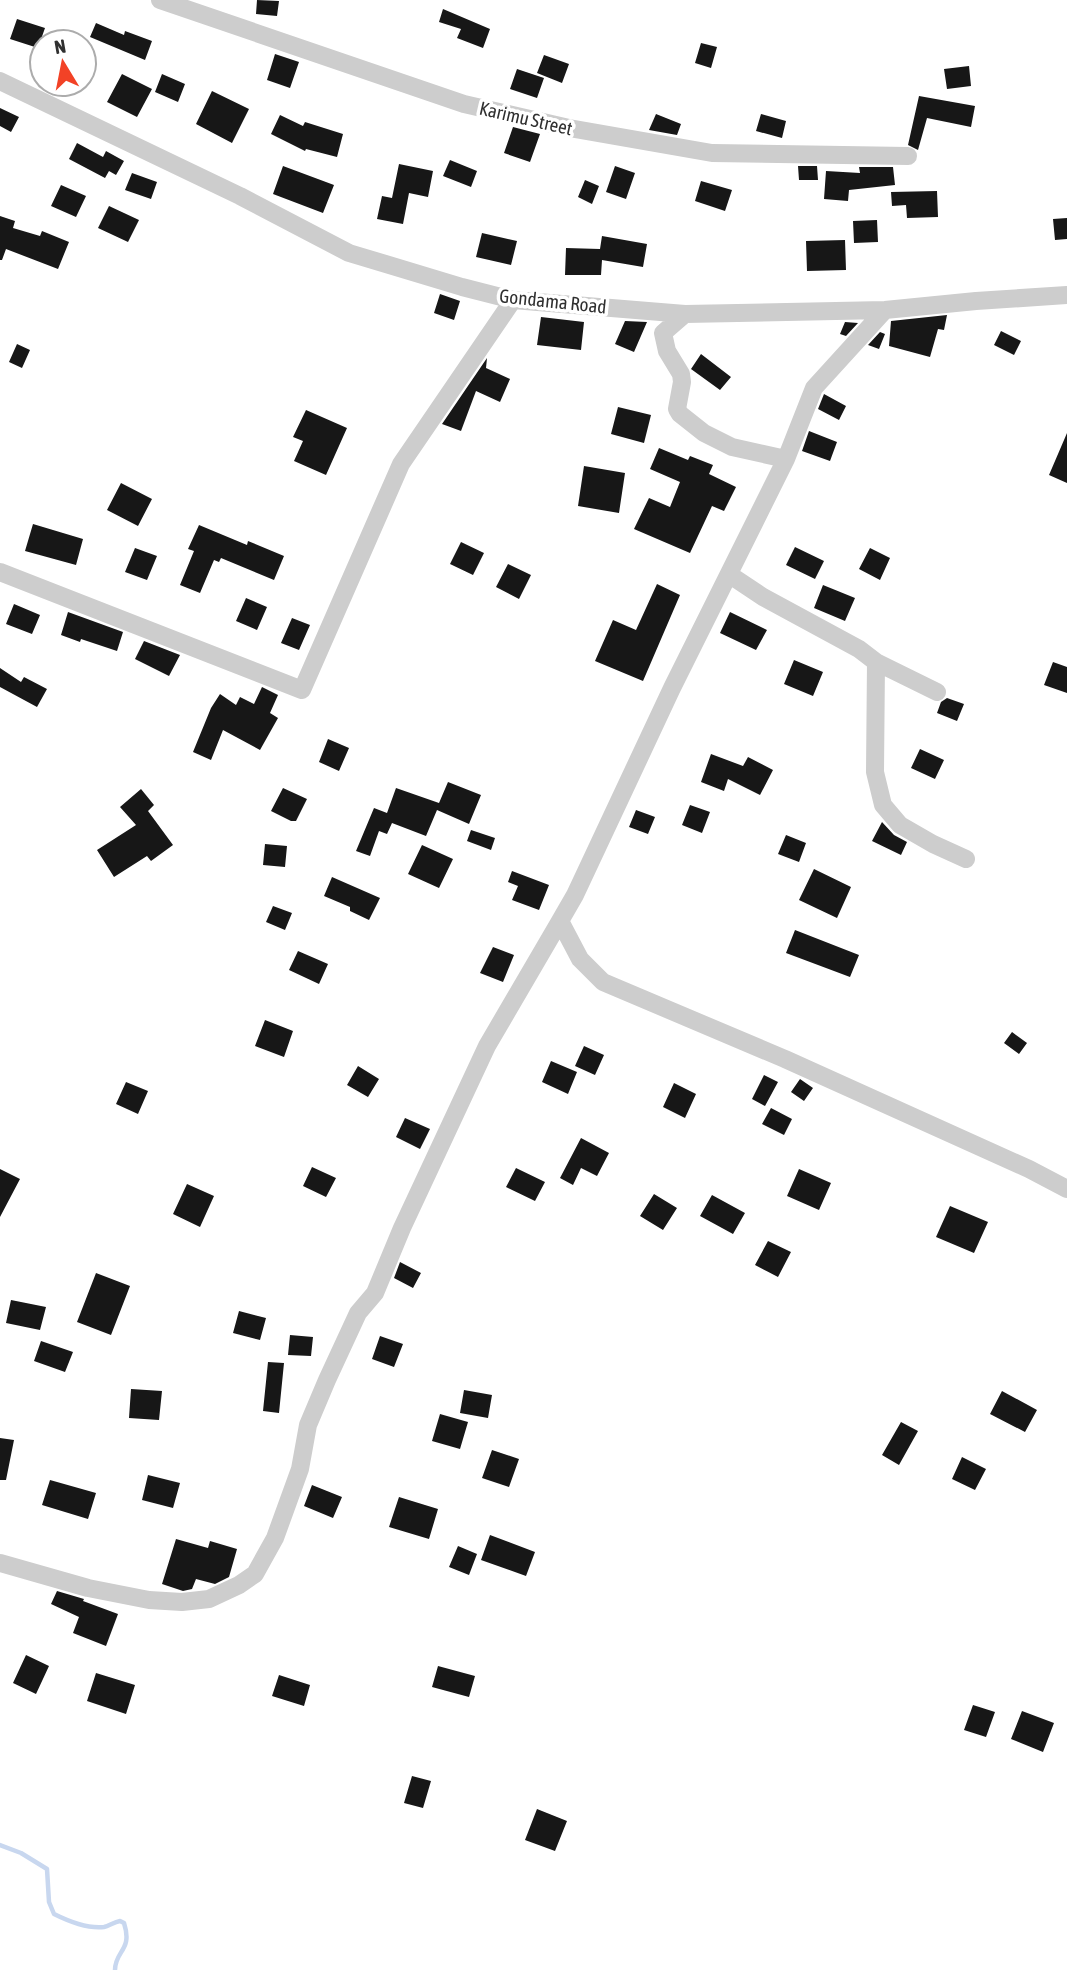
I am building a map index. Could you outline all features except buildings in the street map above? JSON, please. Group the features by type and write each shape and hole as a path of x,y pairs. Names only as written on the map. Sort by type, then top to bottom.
{"street":[{"name":"Karimu Street","path":"160,0 464,104 569,128 712,153 908,156"},
{"name":"Gondama Road","path":"0,80 240,196 349,253 462,287 513,299 685,314 886,310 1067,295"},
{"path":"0,572 302,690 401,464 513,299"},
{"path":"0,1563 88,1588 149,1600 182,1602 209,1599 239,1585 255,1573 275,1538 300,1469 308,1424 358,1313 375,1293 402,1228 487,1046 575,895 672,688 786,459 814,388 886,310"},
{"path":"685,314 663,333 667,351 681,374 677,409 680,414 704,433 732,447 786,459"},
{"path":"730,575 763,597 859,649 876,662 937,692"},
{"path":"876,662 874,772 883,805 900,825 966,859"},
{"path":"560,920 580,958 603,982 785,1059 1029,1169 1067,1189"}],"waterway":[{"path":"0,1845 21,1853 47,1869 49,1902 54,1914 91,1927 104,1927 120,1921 124,1923 125,1945 115,1970"}]}
